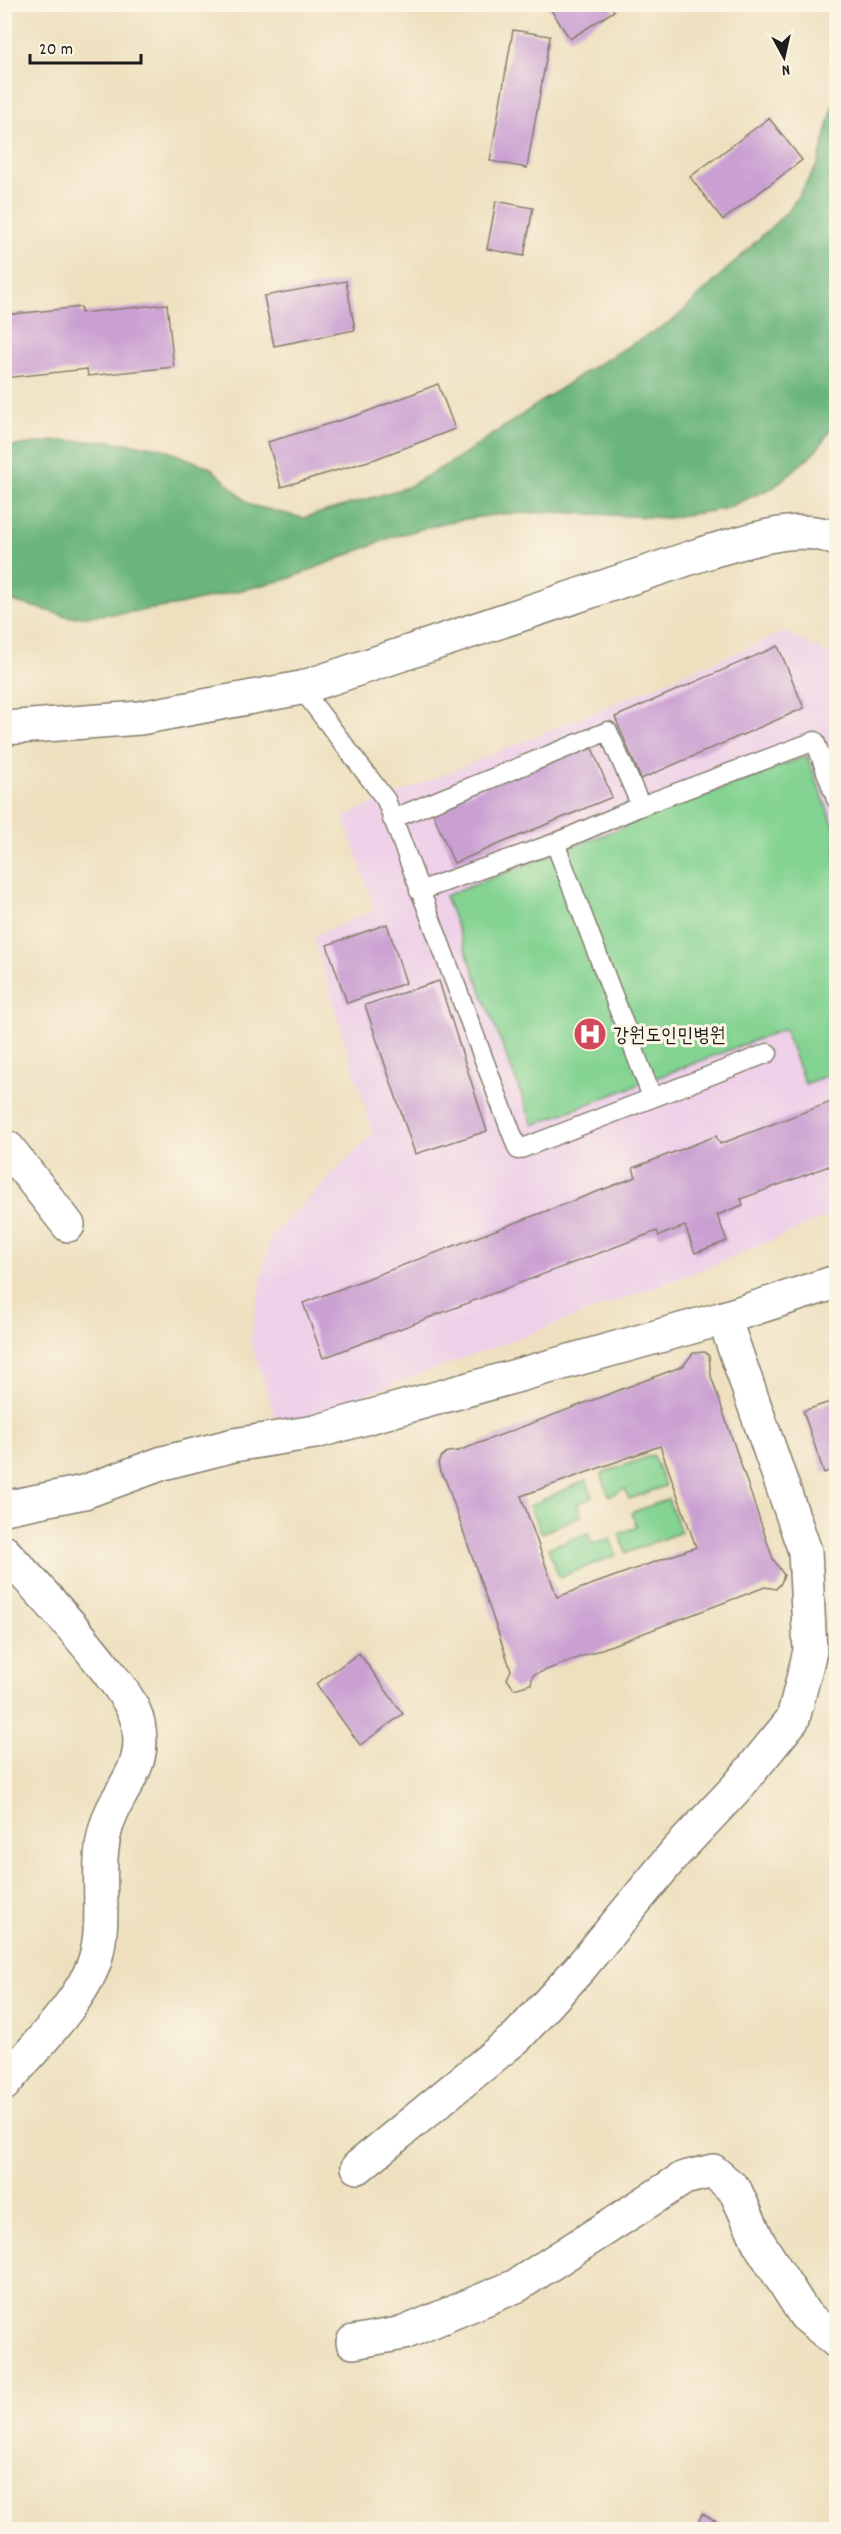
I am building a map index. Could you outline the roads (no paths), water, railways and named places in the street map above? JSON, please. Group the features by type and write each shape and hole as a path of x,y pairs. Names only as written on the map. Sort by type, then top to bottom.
{"street":[{"path":"4,728 140,718 301,688 711,551 773,534 825,533 837,539"},
{"path":"4,1150 8,1148 68,1225"},
{"path":"4,1508 84,1492 163,1463 234,1445 315,1432 724,1318 837,1282"},
{"path":"358,2167 518,2036 580,1968 676,1852 740,1785 793,1719 810,1651 806,1551 724,1318"},
{"path":"4,1552 67,1618 122,1690 138,1722 139,1763 110,1816 100,1853 99,1929 95,1960 80,1991 4,2084"},
{"path":"353,2342 404,2332 516,2286 684,2178 713,2171 735,2190 759,2243 805,2315 837,2341"}],"lane":[{"path":"301,688 386,800 518,1150 768,1053"},
{"path":"392,819 608,731 641,806"},
{"path":"419,891 555,843 641,806 815,741 837,799"},
{"path":"555,843 652,1097"}],"place":[{"name":"강원도인민병원","path":"590,1034"}]}
